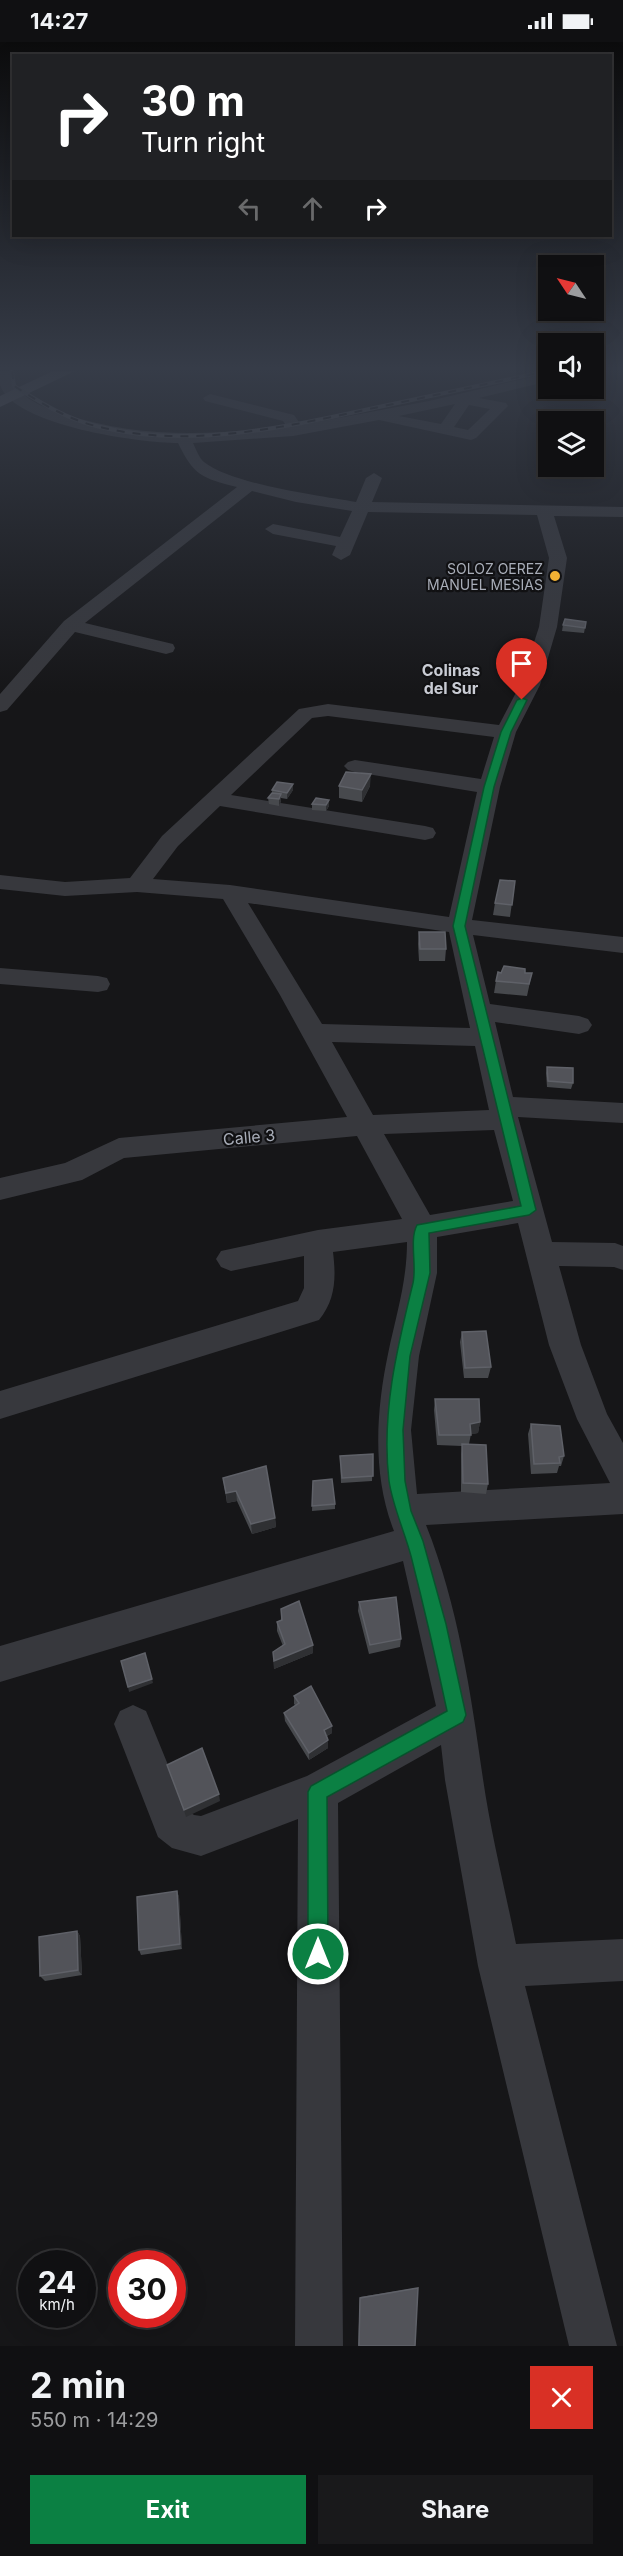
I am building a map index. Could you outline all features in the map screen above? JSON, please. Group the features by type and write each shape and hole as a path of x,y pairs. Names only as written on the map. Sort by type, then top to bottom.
{"street":[{"path":"223,479 296,497 359,507 623,512"},
{"path":"273,529 343,549 359,507 374,479"},
{"path":"0,706 71,625 248,486"},
{"path":"544,511 558,558 548,627 530,685 506,732 489,787 459,926 503,1112 565,1345 593,1419 623,1475"},
{"path":"71,625 166,648"},
{"path":"137,885 170,841 300,717 314,710 506,732"},
{"path":"355,766 489,787"},
{"path":"216,799 425,832"},
{"path":"0,882 66,889 137,885 230,892 459,926 623,945"},
{"path":"230,892 315,1033 422,1228 422,1273 403,1356 395,1430 397,1481 437,1624 457,1715 464,1780 499,1966 593,2346"},
{"path":"0,975 98,984"},
{"path":"479,1011 579,1025"},
{"path":"315,1033 485,1037"},
{"name":"Calle 3","path":"0,1189 72,1172 119,1148 503,1112 623,1113"},
{"path":"231,1259 318,1242 529,1210"},
{"path":"0,1405 308,1311 315,1305 319,1291 318,1242"},
{"path":"540,1254 615,1255 623,1258"},
{"path":"0,1664 409,1526 623,1498"},
{"path":"133,1724 172,1823 186,1834 201,1836 318,1792 457,1715"},
{"path":"318,1792 319,2346"},
{"path":"499,1966 623,1960"}],"building":[{"path":"565,619 586,622 585,628 563,625"},
{"path":"346,772 371,774 362,790 339,786"},
{"path":"277,782 293,784 287,793 272,790"},
{"path":"272,793 281,794 279,799 268,798"},
{"path":"316,798 329,800 326,805 312,804"},
{"path":"500,880 515,881 512,905 495,903"},
{"path":"419,932 445,932 446,949 420,949"},
{"path":"504,966 525,969 525,973 532,973 529,984 496,981 498,972 501,973"},
{"path":"547,1067 573,1068 573,1083 548,1081"},
{"path":"486,1331 491,1367 465,1368 462,1332"},
{"path":"435,1399 479,1399 480,1422 470,1424 471,1435 439,1435"},
{"path":"531,1424 560,1426 564,1456 559,1457 560,1463 534,1464"},
{"path":"462,1444 486,1445 488,1484 463,1483"},
{"path":"373,1454 373,1476 342,1478 340,1456"},
{"path":"266,1466 275,1518 251,1524 236,1491 226,1493 223,1478"},
{"path":"332,1479 335,1504 312,1506 313,1481"},
{"path":"396,1597 401,1639 370,1645 359,1602"},
{"path":"299,1601 313,1645 274,1661 273,1652 285,1644 277,1622 282,1620 281,1609"},
{"path":"145,1653 152,1679 128,1687 121,1661"},
{"path":"311,1686 332,1726 324,1730 328,1740 309,1753 284,1713 299,1703 294,1696"},
{"path":"202,1748 219,1794 184,1810 167,1765"},
{"path":"177,1891 180,1944 139,1950 137,1897"},
{"path":"77,1931 78,1970 40,1976 39,1937"},
{"path":"418,2288 415,2346 359,2346 360,2298"}],"place":[{"name":"SOLOZ OEREZ MANUEL MESIAS","path":"555,576"}],"district":[{"name":"Colinas del Sur","path":"451,679"}],"route":[{"path":"318,1954 318,1792 457,1715 437,1624 415,1541 403,1511 397,1481 395,1430 403,1356 422,1273 422,1228 529,1210 459,926 489,787 506,732 522,700"}]}
